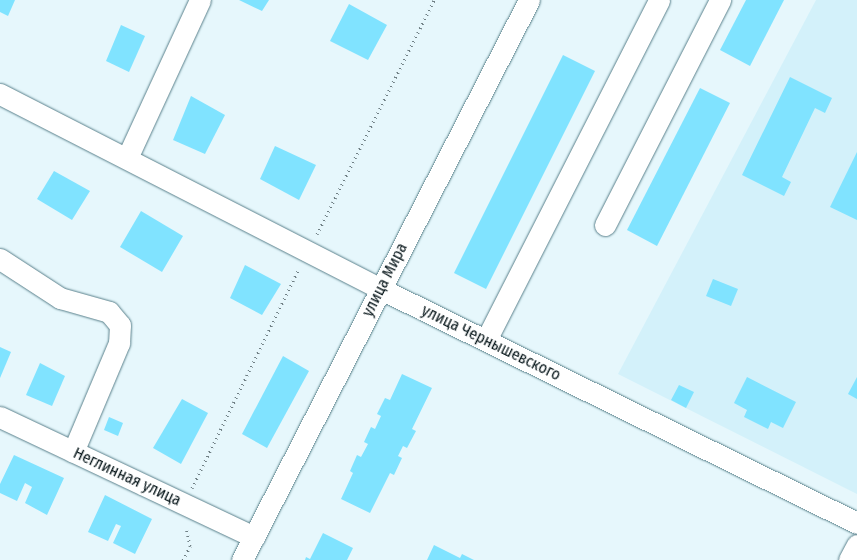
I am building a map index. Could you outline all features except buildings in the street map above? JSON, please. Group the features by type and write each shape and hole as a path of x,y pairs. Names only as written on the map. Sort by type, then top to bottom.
{"street":[{"path":"127,158 200,0"},
{"name":"улица Мира","path":"242,560 529,0"},
{"path":"486,340 659,0"},
{"path":"605,226 720,0"},
{"name":"улица Чернышевского","path":"0,94 380,289 857,523"},
{"path":"0,259 60,298 109,312 120,325 119,343 73,452"},
{"name":"Неглинная улица","path":"0,417 254,537"},
{"path":"849,560 857,545"}],"path":[{"path":"183,560 190,546 184,504 434,0"}],"shaded area":[{"path":"816,0 857,0 857,494 618,374"}]}
